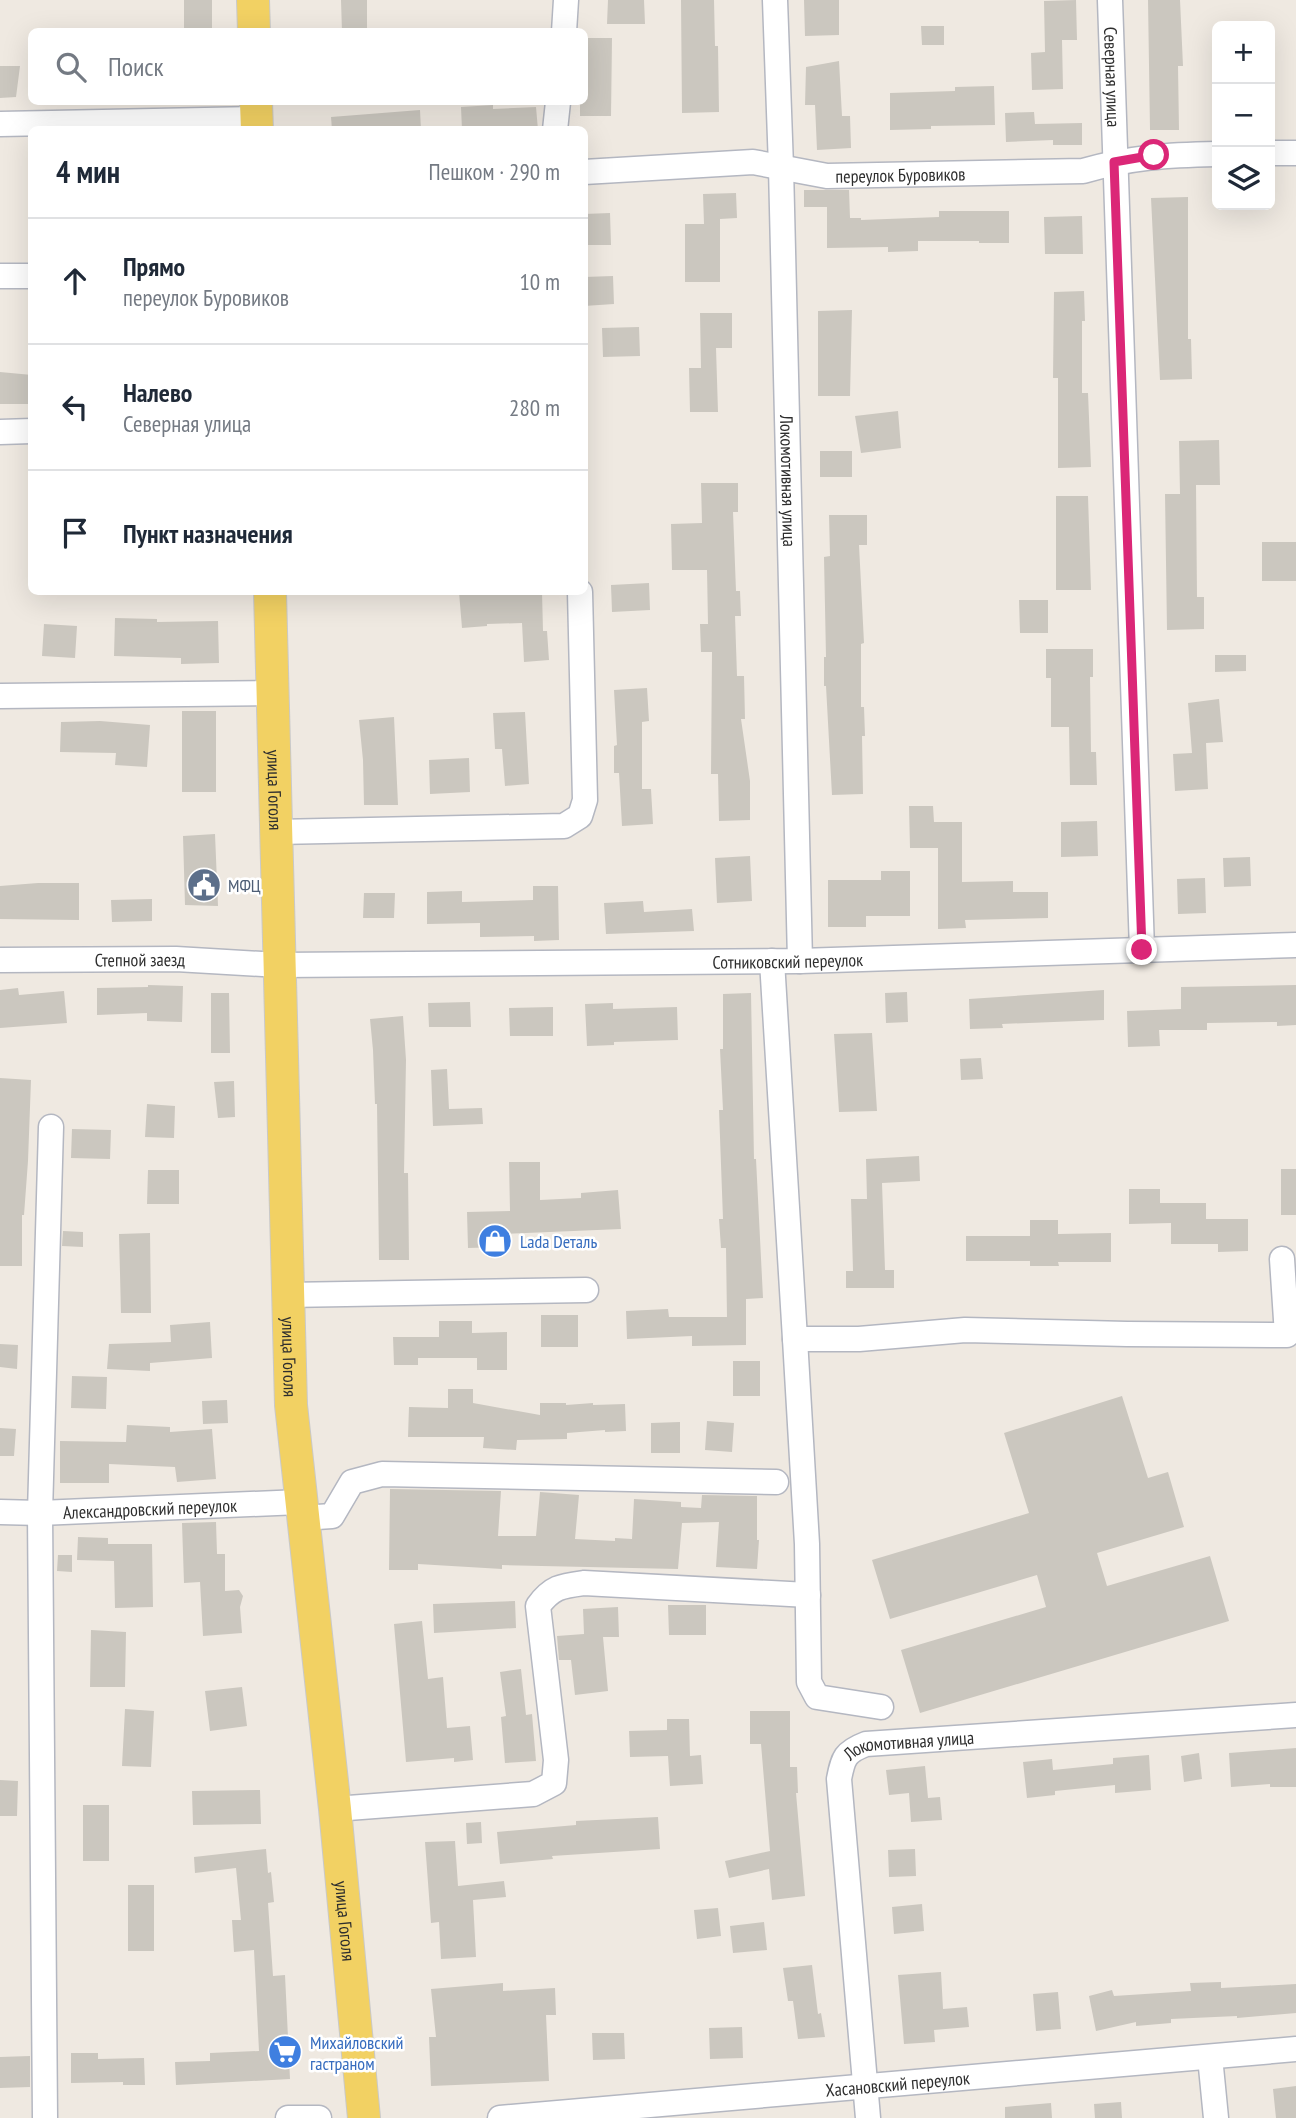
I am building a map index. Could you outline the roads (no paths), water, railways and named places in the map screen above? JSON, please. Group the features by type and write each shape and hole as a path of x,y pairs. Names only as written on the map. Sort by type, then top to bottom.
{"main road":[{"path":"253,0 254,28"},
{"name":"улица Гоголя","path":"270,595 286,1295 291,1405 335,1809 364,2118"}],"street":[{"path":"564,28 566,0"},
{"name":"Локомотивная улица","path":"775,0 800,961"},
{"name":"Северная улица","path":"1110,0 1142,950"},
{"path":"555,126 558,105"},
{"path":"0,124 257,117"},
{"path":"1275,153 1296,153"},
{"name":"переулок Буровиков","path":"588,173 753,162 827,176 1083,171 1154,155 1212,154"},
{"path":"0,276 28,276"},
{"path":"0,432 28,431"},
{"path":"276,832 564,826 580,816 585,800 580,595"},
{"path":"0,696 272,693"},
{"name":"Сотниковский переулок","path":"279,965 800,961 1296,946"},
{"name":"Степной заезд","path":"0,960 176,958 279,965"},
{"path":"772,961 795,1339 810,1682 817,1697 881,1707"},
{"path":"45,2118 40,1513 51,1127"},
{"path":"795,1339 859,1339 965,1330 1287,1335 1282,1259"},
{"path":"286,1295 586,1290"},
{"name":"Александровский переулок","path":"0,1512 301,1510 332,1516 352,1482 382,1474 776,1482"},
{"path":"335,1809 533,1794 554,1783 556,1760 538,1606 549,1592 584,1583 808,1595"},
{"name":"Локомотивная улица","path":"869,2118 839,1779 842,1762 850,1750 866,1744 1296,1715"},
{"name":"Хасановский переулок","path":"500,2118 577,2115 1296,2049"},
{"path":"1210,2057 1216,2118"},
{"path":"288,2118 319,2118"}],"place":[{"name":"МФЦ","path":"204,885"},
{"name":"Lada Dеталь","path":"495,1241"},
{"name":"Михайловский гастраном","path":"285,2052"}]}
